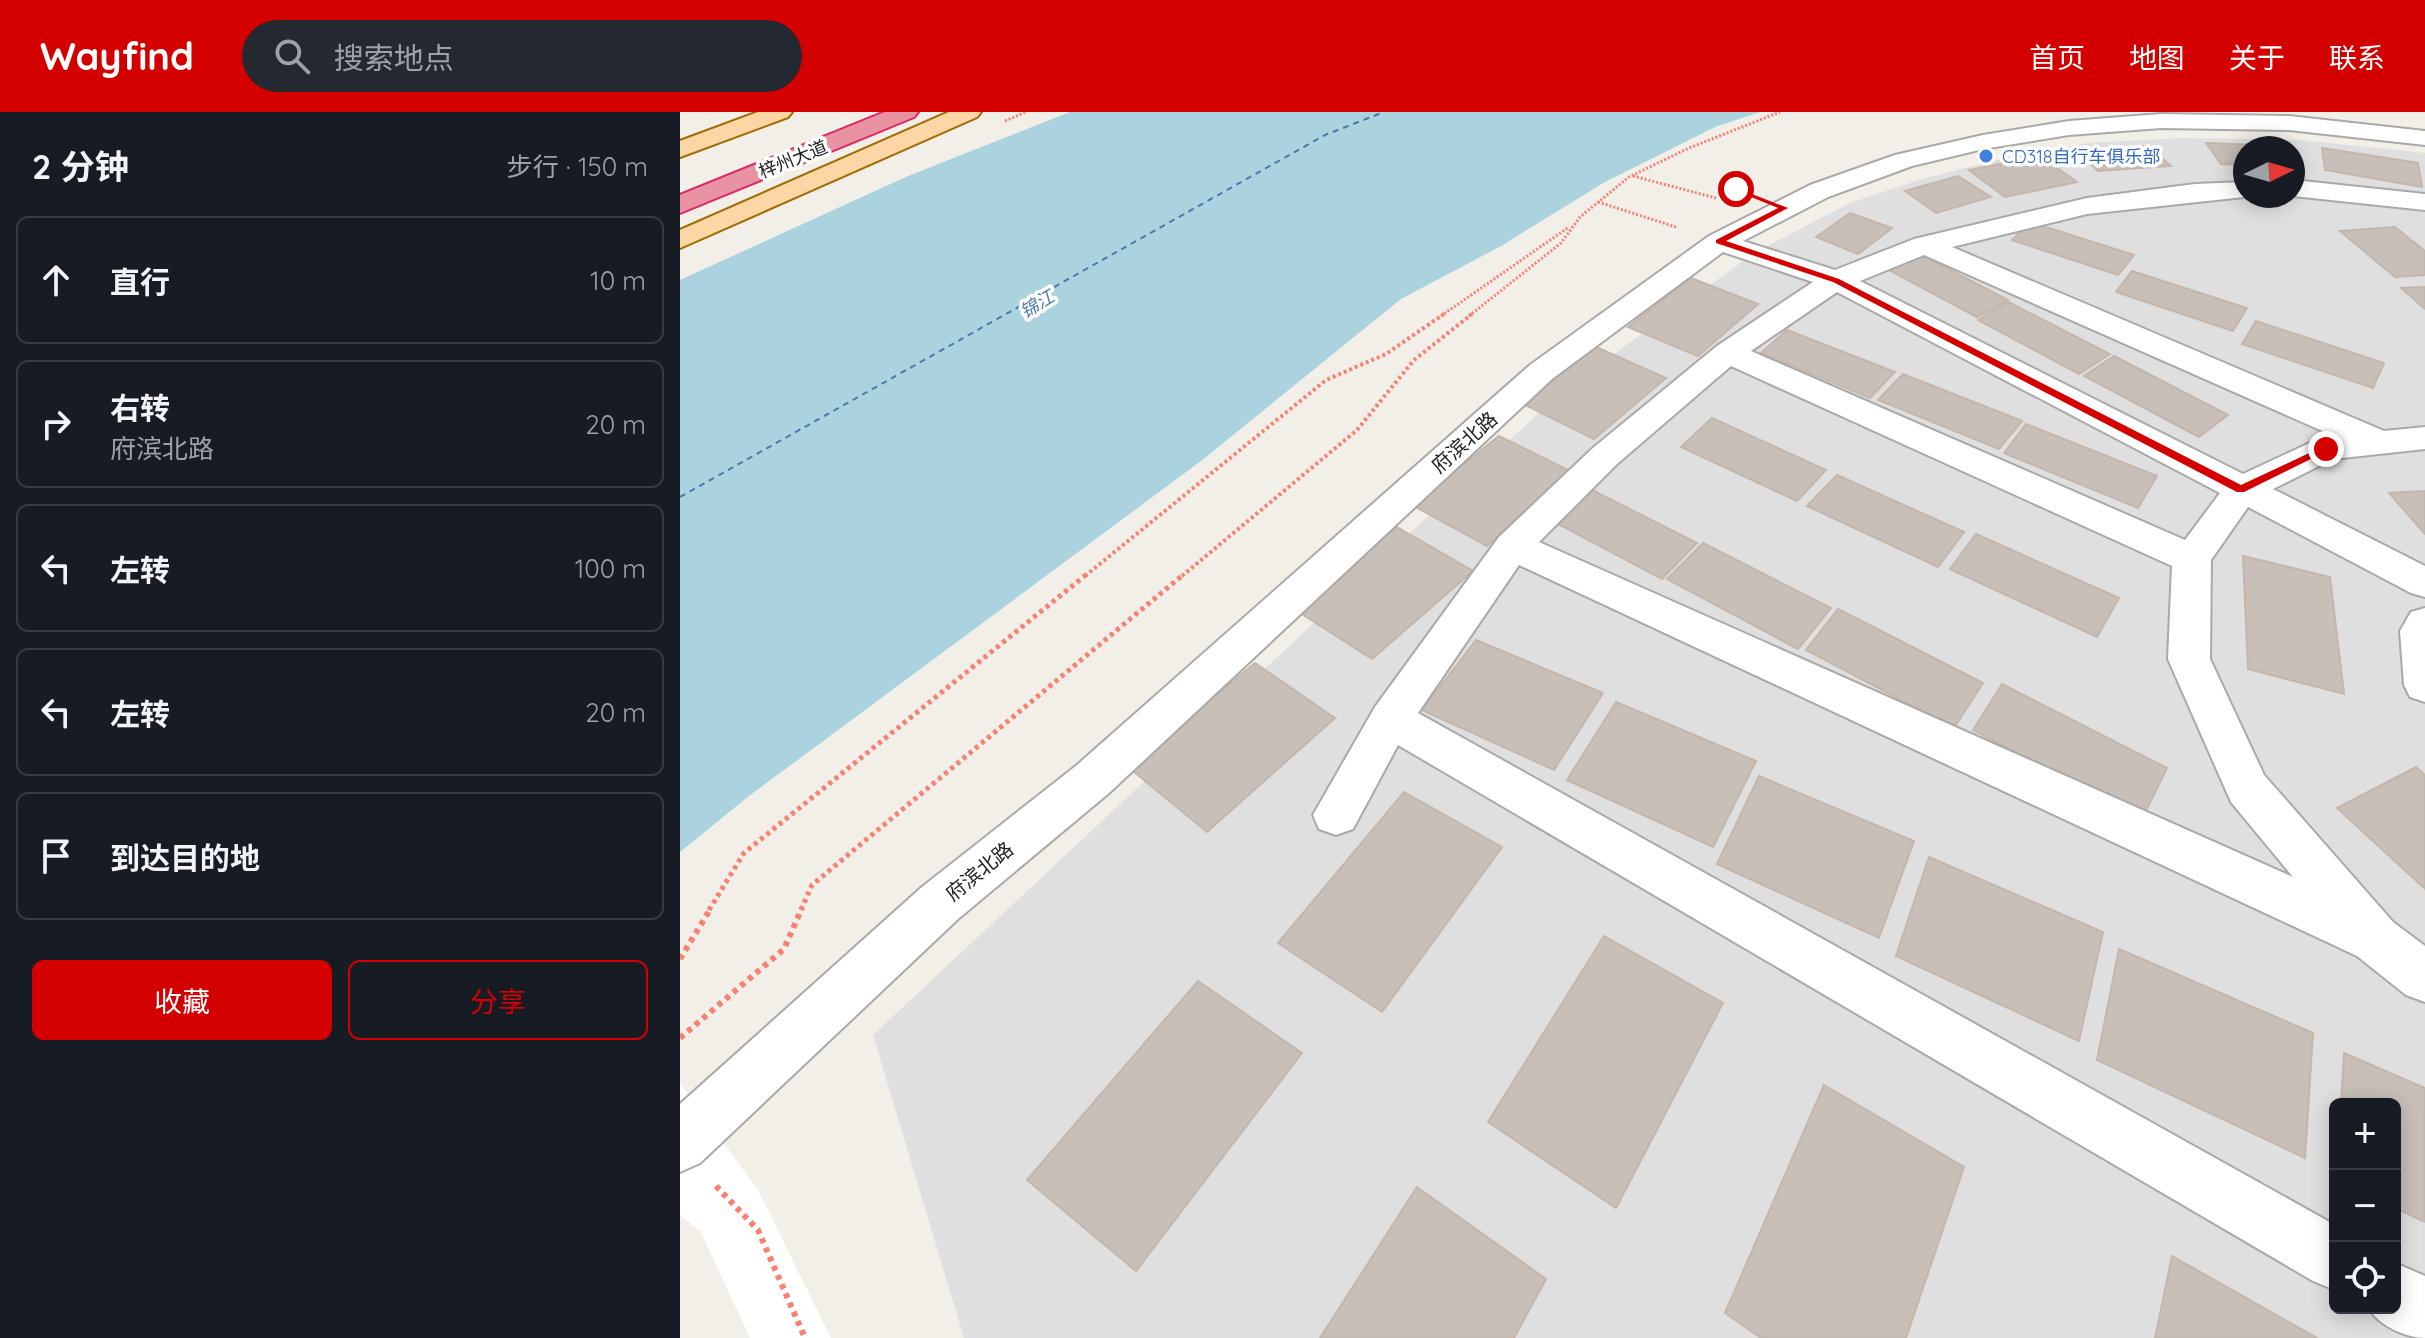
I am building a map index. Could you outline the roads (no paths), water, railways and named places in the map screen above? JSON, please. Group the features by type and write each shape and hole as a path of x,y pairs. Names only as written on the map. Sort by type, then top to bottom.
{"highway":[{"name":"梓州大道","path":"680,179 847,112"},
{"name":"梓州大道","path":"680,205 906,112"},
{"path":"680,172 727,160"}],"main road":[{"path":"680,150 780,112"},
{"path":"680,240 969,112"}],"street":[{"name":"府滨北路","path":"680,1143 940,903 1093,779 1541,372 1719,242 1819,191 1904,160 1983,142 2069,128 2161,121 2289,123 2425,138"},
{"path":"2305,189 2424,202"},
{"path":"1336,815 1390,719 1512,546 1605,456 1728,353 1836,280 1924,245 2087,206 2195,192 2233,190"},
{"path":"1719,242 1836,280 2425,583"},
{"path":"1924,245 2380,443"},
{"path":"1728,353 2192,559"},
{"path":"2425,438 2326,449 2241,490 2192,559 2189,659 2247,788 2375,939 2425,977"},
{"path":"1512,546 2375,939"},
{"path":"2425,623 2420,631 2425,685"},
{"path":"1390,719 2329,1256"},
{"path":"2401,1297 2425,1311"}],"water":[{"name":"锦江","path":"1070,112 1760,112 1715,127 1605,182 1501,246 1401,299 1201,461 749,796 680,852 680,280 908,176"}],"place":[{"name":"CD318自行车俱乐部","path":"1986,156"}]}
